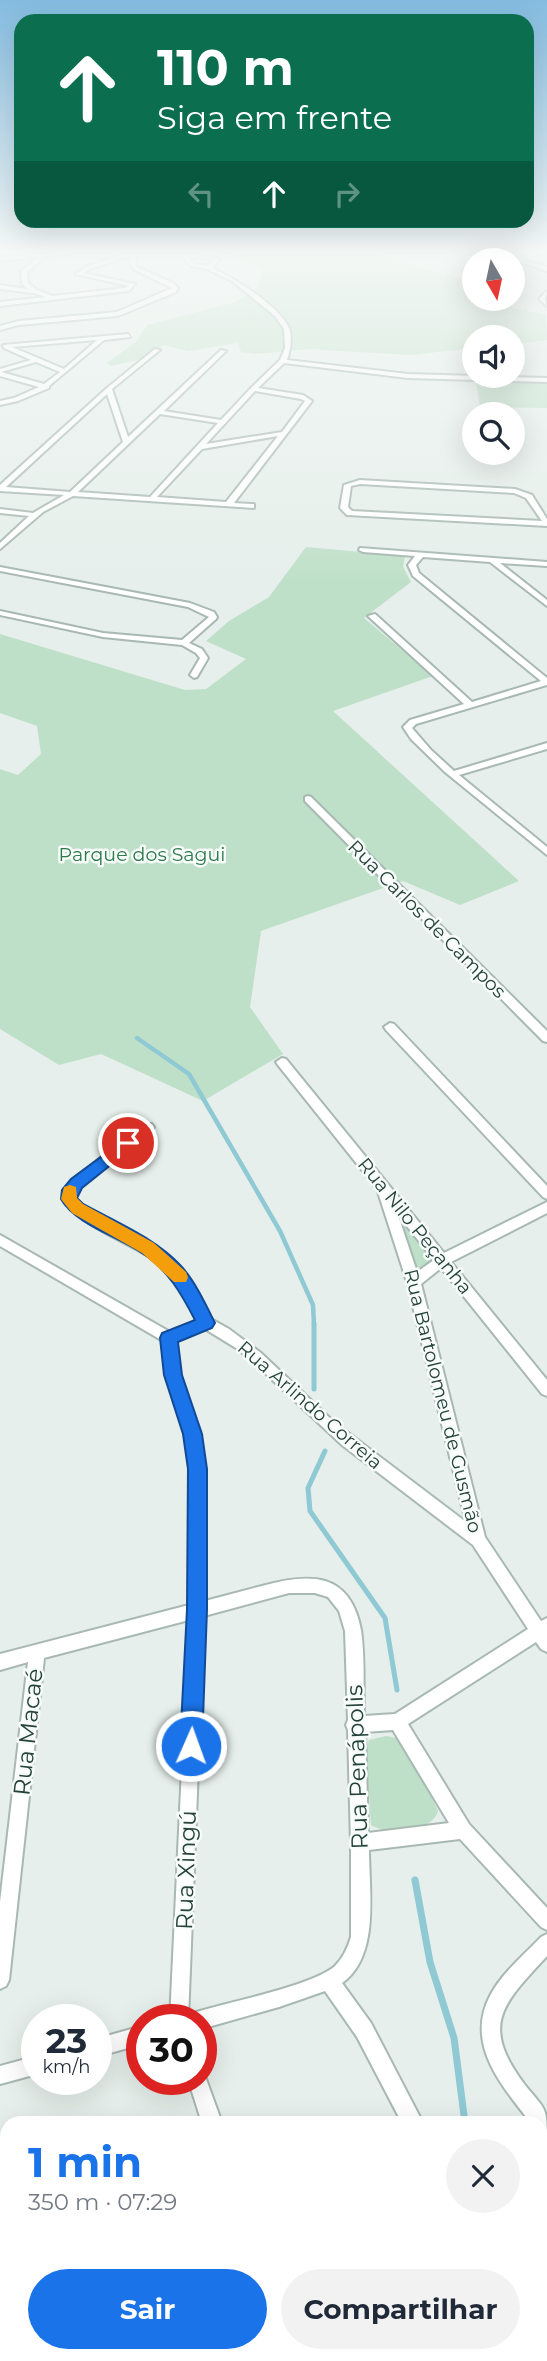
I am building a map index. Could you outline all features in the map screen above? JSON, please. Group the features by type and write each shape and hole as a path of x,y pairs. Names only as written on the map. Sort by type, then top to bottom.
{"street":[{"path":"0,373 27,363"},
{"path":"44,363 63,371"},
{"path":"0,402 34,394 47,387 73,363"},
{"path":"0,489 141,363"},
{"path":"0,547 37,512 72,494 210,363"},
{"path":"152,499 253,389 281,363"},
{"path":"301,363 408,376 547,380"},
{"path":"0,373 47,387"},
{"path":"109,389 126,441"},
{"path":"228,505 309,401 303,397 253,389"},
{"path":"158,412 224,422"},
{"path":"202,447 285,433"},
{"path":"360,482 515,491 529,497 547,524 350,513 344,508 345,495 348,485 360,482"},
{"path":"0,489 251,506"},
{"path":"37,512 45,492"},
{"path":"0,511 37,512"},
{"path":"363,550 547,564"},
{"path":"420,555 412,565 416,574 547,682"},
{"path":"491,559 547,604"},
{"path":"0,569 190,605 209,612 213,617 184,643"},
{"path":"0,613 103,635 184,643 203,654 204,662 194,675"},
{"path":"372,616 470,705"},
{"path":"547,682 413,722 407,727 413,737 453,774 547,852"},
{"path":"453,774 547,746"},
{"path":"535,749 547,760"},
{"name":"Rua Carlos de Campos","path":"308,799 547,1038"},
{"path":"390,1027 547,1194"},
{"name":"Rua Nilo Peçanha","path":"282,1062 547,1390"},
{"path":"0,1240 169,1338 206,1323 177,1273 163,1259 78,1209 69,1199 70,1190 148,1127"},
{"name":"Rua Bartolomeu de Gusmão","path":"382,1184 414,1282 478,1540 544,1634"},
{"path":"414,1282 443,1260 547,1207"},
{"name":"Rua Arlindo Correia","path":"206,1323 226,1333 284,1380 328,1425 478,1540"},
{"name":"Rua Xingú","path":"169,1338 173,1375 192,1434 197,1469 197,1609 180,2004"},
{"path":"0,1662 289,1586 307,1584 326,1587 342,1598"},
{"name":"Rua Penápolis","path":"342,1598 353,1631 354,1725 360,1843 360,1937"},
{"path":"354,1725 397,1722 544,1634"},
{"name":"Rua Macaé","path":"0,1980 37,1652"},
{"path":"397,1722 463,1830 547,1921"},
{"path":"360,1843 463,1830"},
{"path":"217,2015 329,1981 343,1970 354,1955 360,1937"},
{"path":"539,2116 497,2057 490,2039 490,2020 497,2001 547,1943"},
{"path":"329,1981 364,2030 409,2116"},
{"path":"0,2075 21,2069"},
{"path":"202,2095 210,2116"}],"green space":[{"path":"525,382 547,383 547,408 525,408 525,402 479,402 477,388 525,388"},
{"name":"Parque dos Sagui","path":"306,547 405,556 403,567 411,582 364,618 433,676 333,711 519,881 460,905 403,881 261,931 250,1007 283,1054 203,1101 101,1054 59,1065 0,1029 0,769 18,775 41,754 37,726 0,713 0,634 185,690 206,689 246,659 206,641 229,621 269,597"},
{"path":"384,1186 440,1257 414,1273"},
{"path":"386,1736 396,1738 419,1771 438,1811 434,1818 419,1828 398,1831 371,1825 366,1750 369,1740"}],"waterway":[{"path":"137,1038 189,1074 280,1231 313,1305 314,1325"},
{"path":"314,1325 314,1389"},
{"path":"325,1451 308,1488 310,1511 385,1618 397,1690"},
{"path":"415,1880 430,1962 454,2038 464,2116"}],"slow traffic":[{"path":"70,1191 69,1199 78,1209 148,1248 180,1277"}],"route":[{"path":"128,1143 76,1183 70,1190 69,1199 78,1209 163,1259 177,1273 206,1323 169,1338 173,1375 192,1434 197,1469 197,1609 191,1746"}]}
